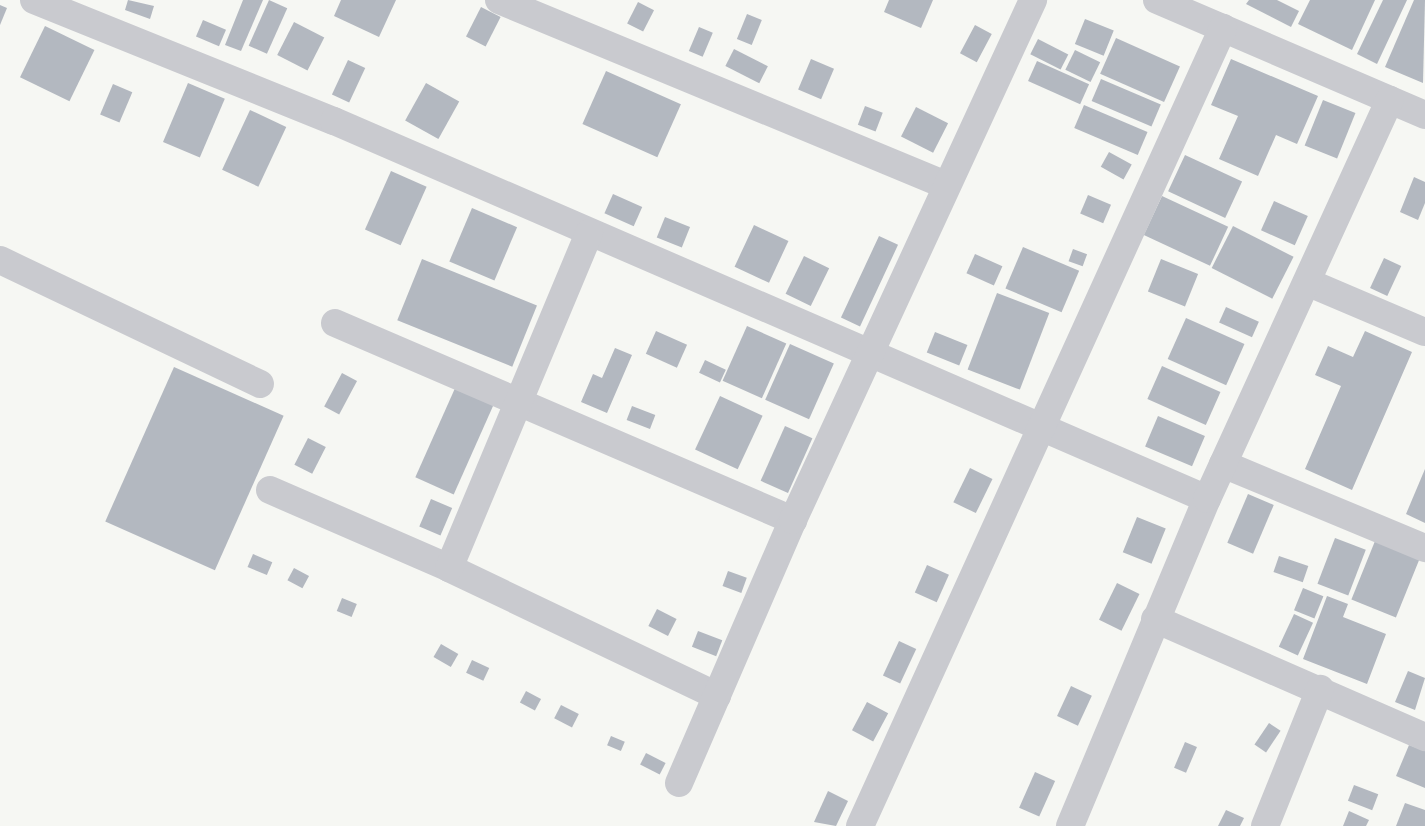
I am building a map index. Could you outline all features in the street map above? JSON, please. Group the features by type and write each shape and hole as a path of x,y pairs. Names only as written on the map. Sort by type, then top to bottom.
{"street":[{"path":"34,0 151,44 589,233 872,351 1207,499"},
{"path":"499,0 946,185"},
{"path":"680,783 793,520 1033,0"},
{"path":"1157,0 1214,16 1425,115"},
{"path":"860,826 1040,424 1214,16"},
{"path":"1070,826 1155,619 1207,499 1390,100"},
{"path":"450,568 518,399 589,233"},
{"path":"0,260 260,384"},
{"path":"1307,282 1425,332"},
{"path":"335,323 518,399 793,520"},
{"path":"1223,464 1425,548"},
{"path":"270,490 450,568 717,696"},
{"path":"1155,619 1320,689 1425,737"},
{"path":"1265,826 1320,689"}],"building":[{"path":"128,0 154,6 150,19 125,10"},
{"path":"243,0 263,0 241,51 225,45"},
{"path":"269,0 287,8 267,54 249,46"},
{"path":"341,0 396,0 379,37 334,16"},
{"path":"889,0 933,0 921,28 884,12"},
{"path":"1249,0 1277,0 1299,11 1291,27 1246,4"},
{"path":"1310,0 1375,0 1352,50 1298,24"},
{"path":"1383,0 1407,0 1377,64 1357,54"},
{"path":"1414,0 1425,0 1423,83 1385,67"},
{"path":"638,2 654,10 643,32 627,23"},
{"path":"0,5 7,8 0,25"},
{"path":"481,7 501,17 486,46 466,36"},
{"path":"747,14 762,20 752,45 737,39"},
{"path":"1085,19 1114,31 1104,56 1075,44"},
{"path":"203,20 226,30 219,46 196,37"},
{"path":"294,22 324,37 307,70 277,55"},
{"path":"975,25 992,34 977,62 960,53"},
{"path":"45,26 94,50 69,101 20,77"},
{"path":"699,27 713,33 703,57 689,51"},
{"path":"1116,38 1180,66 1164,102 1100,74"},
{"path":"1038,39 1068,54 1061,70 1030,54"},
{"path":"734,49 768,66 759,83 725,66"},
{"path":"1075,50 1100,62 1091,82 1065,70"},
{"path":"811,59 834,69 821,99 798,89"},
{"path":"1231,59 1318,96 1297,144 1276,135 1258,176 1219,159 1238,116 1211,105"},
{"path":"348,60 365,68 349,102 332,94"},
{"path":"1037,61 1089,84 1080,104 1028,81"},
{"path":"606,71 681,104 657,157 582,124"},
{"path":"1101,79 1161,104 1151,126 1092,101"},
{"path":"188,83 225,99 200,158 163,142"},
{"path":"426,83 459,101 438,139 405,121"},
{"path":"113,84 132,92 119,123 100,114"},
{"path":"1323,100 1355,113 1337,159 1305,145"},
{"path":"1084,105 1148,132 1138,155 1074,128"},
{"path":"865,106 883,113 876,131 858,125"},
{"path":"916,107 948,123 933,153 901,136"},
{"path":"250,110 286,127 258,187 222,170"},
{"path":"1109,152 1132,165 1123,179 1101,167"},
{"path":"1185,155 1242,182 1225,218 1168,191"},
{"path":"391,171 427,187 401,245 365,229"},
{"path":"1414,177 1425,182 1425,203 1418,220 1400,212"},
{"path":"613,194 642,207 634,226 604,213"},
{"path":"1088,195 1111,205 1103,223 1080,213"},
{"path":"1162,196 1228,227 1210,266 1144,235"},
{"path":"1274,201 1308,216 1295,245 1261,230"},
{"path":"472,208 517,227 494,281 449,261"},
{"path":"665,217 690,227 682,248 657,237"},
{"path":"754,225 788,241 769,283 735,267"},
{"path":"1233,226 1294,257 1272,299 1212,268"},
{"path":"879,236 898,245 860,326 841,318"},
{"path":"1023,247 1079,271 1062,312 1005,288"},
{"path":"1073,249 1087,254 1083,266 1069,261"},
{"path":"975,254 1002,266 994,285 966,273"},
{"path":"804,256 829,268 811,306 786,294"},
{"path":"1384,258 1401,266 1387,296 1370,288"},
{"path":"422,259 537,305 512,367 397,320"},
{"path":"1161,259 1198,274 1185,306 1148,291"},
{"path":"997,293 1049,313 1020,390 968,370"},
{"path":"1226,307 1259,322 1252,337 1219,323"},
{"path":"1186,318 1244,344 1226,385 1168,359"},
{"path":"747,326 786,343 762,398 723,381"},
{"path":"656,331 687,345 677,368 646,354"},
{"path":"1365,331 1412,352 1352,490 1305,469 1341,386 1315,375 1328,346 1353,357"},
{"path":"935,332 967,345 959,366 927,352"},
{"path":"790,344 834,364 809,419 765,400"},
{"path":"615,348 632,355 607,413 581,402 593,374 602,378"},
{"path":"705,360 726,370 720,382 699,373"},
{"path":"1162,366 1220,392 1206,425 1147,399"},
{"path":"174,367 284,416 215,570 105,521"},
{"path":"342,373 357,381 339,415 324,407"},
{"path":"456,386 494,403 454,494 415,477"},
{"path":"720,396 763,416 738,469 695,449"},
{"path":"632,406 655,415 650,429 627,420"},
{"path":"1158,416 1205,436 1192,466 1145,446"},
{"path":"785,426 812,438 788,493 761,481"},
{"path":"308,438 326,447 312,474 294,465"},
{"path":"970,468 992,479 976,513 953,502"},
{"path":"1425,469 1425,523 1406,514"},
{"path":"1248,494 1274,505 1253,554 1227,543"},
{"path":"431,499 452,508 440,536 419,527"},
{"path":"1137,517 1166,529 1152,564 1123,552"},
{"path":"1335,538 1366,550 1348,596 1317,584"},
{"path":"1375,541 1420,559 1396,617 1351,599"},
{"path":"253,554 272,562 267,575 248,567"},
{"path":"1279,556 1308,566 1303,582 1273,572"},
{"path":"927,565 949,575 937,602 915,592"},
{"path":"294,568 309,576 302,588 287,580"},
{"path":"728,571 747,578 741,593 723,586"},
{"path":"1117,583 1139,594 1121,631 1099,620"},
{"path":"1303,588 1323,596 1314,618 1294,610"},
{"path":"1327,596 1348,604 1343,617 1386,634 1367,684 1303,659"},
{"path":"342,598 357,604 352,617 337,611"},
{"path":"657,609 677,619 668,636 648,626"},
{"path":"1294,614 1313,623 1298,656 1279,647"},
{"path":"698,631 722,640 716,656 692,647"},
{"path":"899,641 916,649 900,683 883,675"},
{"path":"441,644 458,654 451,667 434,657"},
{"path":"472,660 489,668 483,681 466,673"},
{"path":"1408,671 1425,678 1415,710 1395,702"},
{"path":"1071,686 1092,696 1078,726 1057,716"},
{"path":"526,691 541,699 535,710 520,702"},
{"path":"867,702 888,713 873,742 852,730"},
{"path":"561,705 579,714 572,727 554,718"},
{"path":"1269,723 1281,731 1266,752 1254,745"},
{"path":"611,736 625,742 621,751 607,745"},
{"path":"1185,742 1197,747 1186,773 1174,768"},
{"path":"1409,745 1425,751 1425,788 1396,776"},
{"path":"646,753 666,763 660,775 640,765"},
{"path":"1035,772 1055,781 1039,817 1019,808"},
{"path":"1354,785 1378,794 1372,810 1348,801"},
{"path":"828,791 848,801 836,826 814,822"},
{"path":"1405,803 1425,810 1425,826 1396,826"},
{"path":"1226,810 1244,818 1240,826 1218,826"},
{"path":"1349,811 1369,820 1366,826 1343,826"}]}
